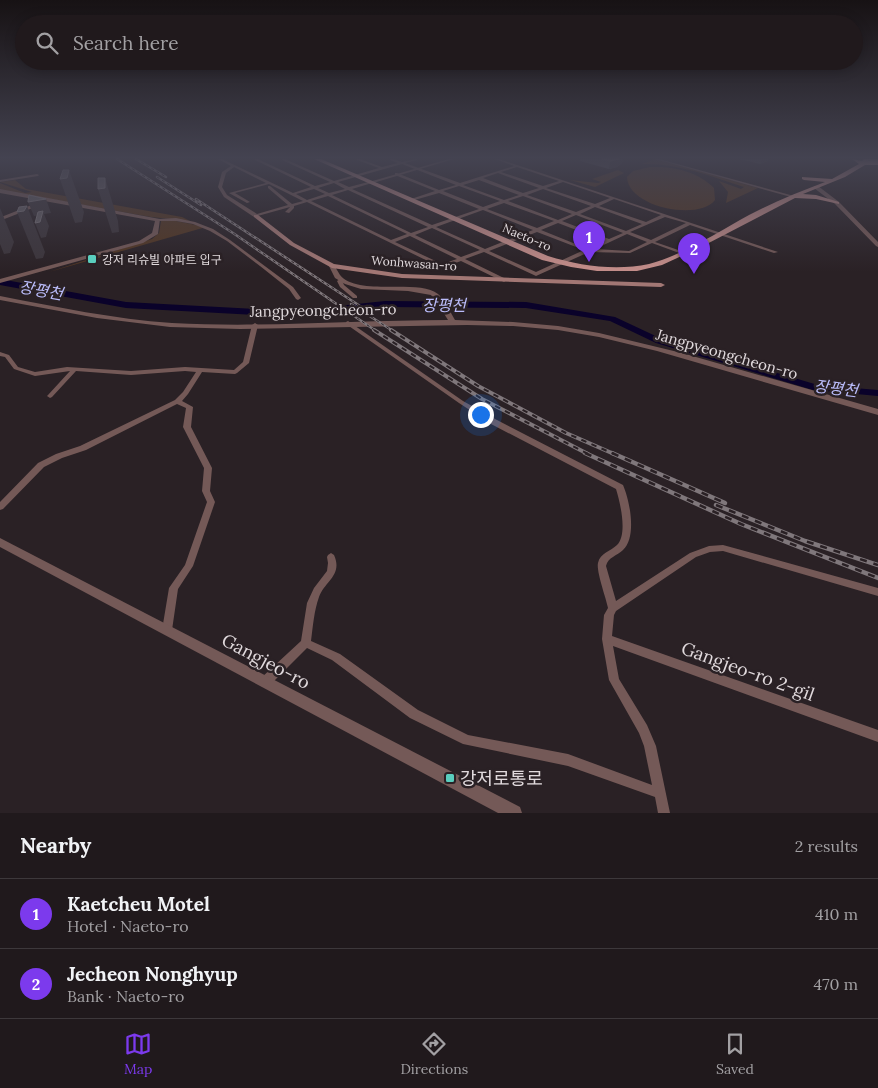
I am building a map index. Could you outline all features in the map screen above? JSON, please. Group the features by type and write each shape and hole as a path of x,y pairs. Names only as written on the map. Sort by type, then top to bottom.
{"main road":[{"name":"Naeto-ro","path":"405,197 508,242 563,263 600,269 637,268 661,262 721,234 790,197"},
{"path":"803,197 837,203"},
{"path":"833,197 837,203"},
{"name":"Wonhwasan-ro","path":"256,216 292,244 332,266 402,276 661,285"}],"street":[{"path":"32,197 158,220 168,218 210,228 290,288 298,298"},
{"name":"Wonhwasan-ro","path":"226,197 256,216"},
{"path":"238,197 248,202"},
{"path":"283,197 292,205"},
{"path":"298,197 442,266 508,242 614,198"},
{"path":"256,216 323,197"},
{"path":"334,197 504,280"},
{"path":"367,197 536,274 563,263 587,250 630,233 665,215"},
{"path":"412,200 422,197"},
{"path":"455,197 587,250 630,252 690,223"},
{"path":"493,197 610,241"},
{"path":"392,241 520,197"},
{"path":"530,197 682,253"},
{"path":"568,197 647,224"},
{"path":"611,197 776,252"},
{"path":"829,197 877,244"},
{"path":"0,219 48,200"},
{"path":"287,212 293,208 292,205"},
{"path":"0,281 148,239 155,234 158,220"},
{"path":"332,266 334,275 342,286 355,296"},
{"path":"340,281 379,288 428,292 437,298 451,321"},
{"name":"Jangpyeongcheon-ro","path":"0,298 128,321 196,326 451,321 519,325 595,333 653,347 878,412"},
{"path":"348,323 461,402 494,422 620,487 626,520 624,541 622,546 602,560 613,608"},
{"path":"0,354 7,356 16,368 30,373 76,369 131,374 185,369 232,372 241,369 247,359 256,325"},
{"path":"50,396 76,369"},
{"path":"0,507 41,465 59,456 83,448 177,401 186,393 200,370"},
{"path":"167,630 174,588 189,566 210,502 206,491 208,468 187,427 190,407 177,401"},
{"name":"Gangjeo-ro","path":"0,542 514,813"},
{"path":"664,813 650,746 643,729 614,680 607,639 609,615 613,608 693,555 709,548 723,548 878,592"},
{"path":"265,682 306,643 314,599 332,572 334,565 331,557"},
{"name":"Gangjeo-ro 2-gil","path":"607,639 878,736"},
{"path":"306,643 336,657 414,714 467,740 576,762 659,792"}],"shaded area":[{"path":"39,197 70,197 182,217 190,221 151,217"},
{"path":"639,197 715,197 715,200 707,206 695,210 681,210 666,208"},
{"path":"727,197 739,197 726,203"},
{"path":"166,219 206,227 49,272 152,239 159,233 161,221"}],"building":[{"path":"29,197 46,199 28,202"},
{"path":"27,206 24,211 17,212 19,207"},
{"path":"43,211 40,222 35,223 38,212"}],"waterway":[{"name":"장평천","path":"0,282 126,305 291,314 385,304 526,305 612,319 659,341 817,388 878,393"}],"railway":[{"path":"176,197 233,233 376,331"},
{"path":"188,197 201,205"},
{"path":"196,199 360,306"},
{"path":"351,304 393,331"},
{"path":"374,330 482,399 588,454"},
{"path":"391,330 478,386 566,433 614,454"},
{"path":"585,453 741,524 878,578"},
{"path":"612,453 725,503"},
{"path":"716,505 805,541 878,565"}],"place":[{"name":"강저 리슈빌 아파트 입구","path":"92,259"},
{"name":"Kaetcheu Motel","path":"589,262"},
{"name":"Jecheon Nonghyup","path":"694,274"},
{"name":"강저로통로","path":"450,778"}]}
